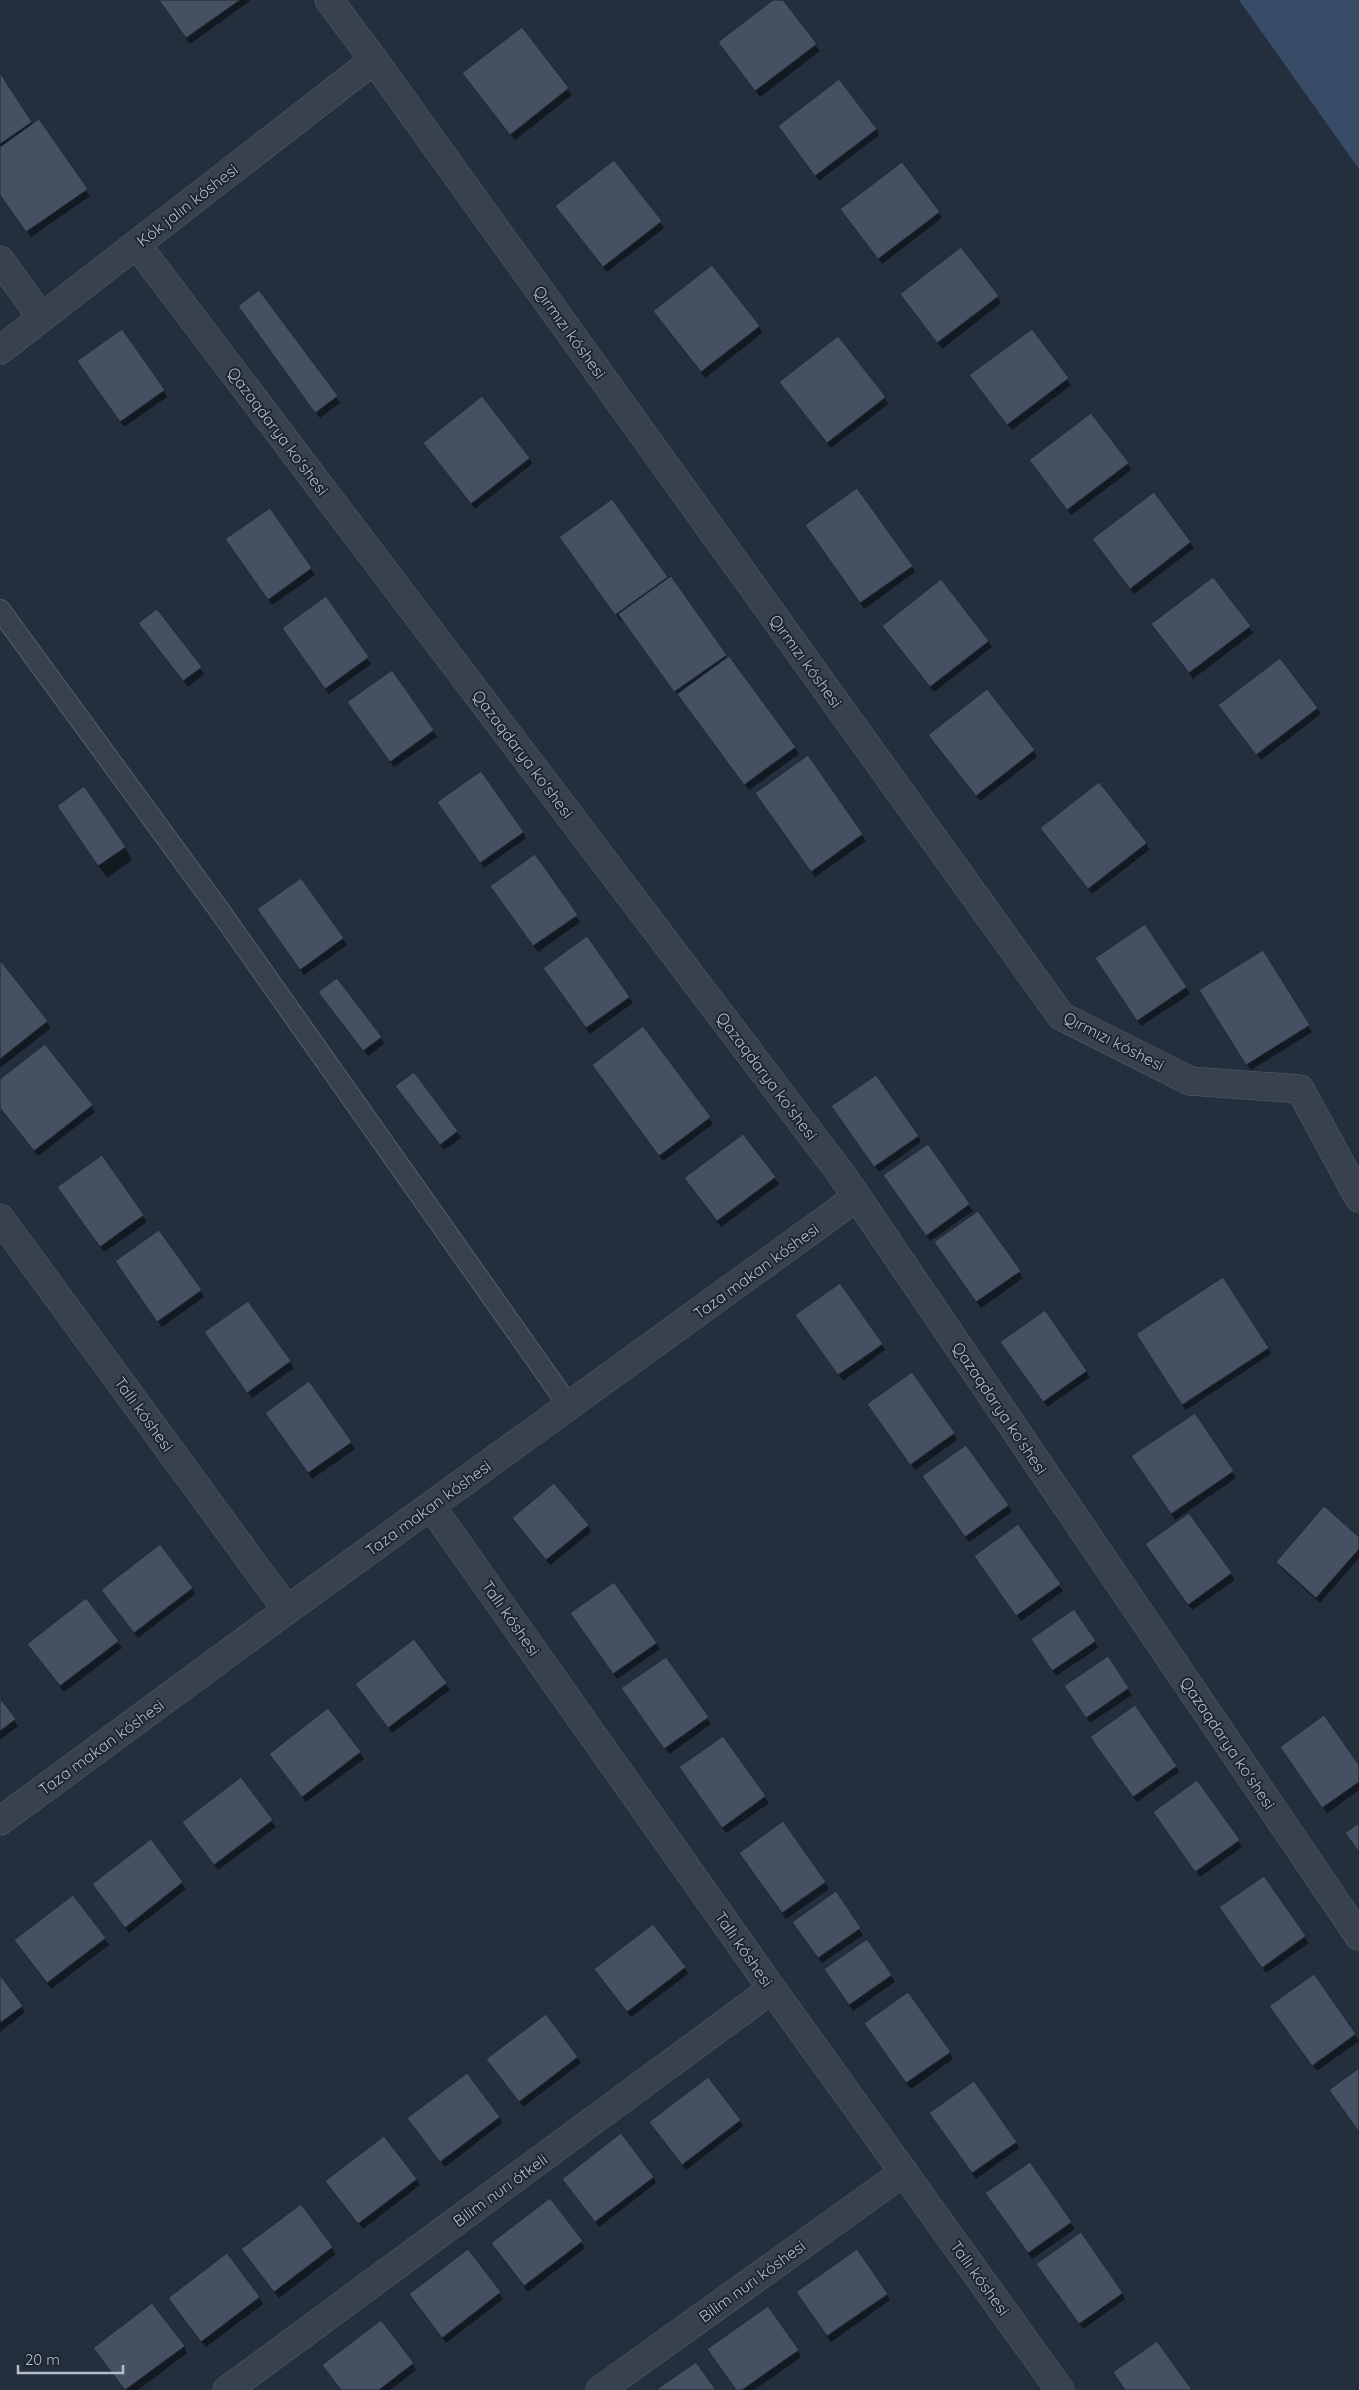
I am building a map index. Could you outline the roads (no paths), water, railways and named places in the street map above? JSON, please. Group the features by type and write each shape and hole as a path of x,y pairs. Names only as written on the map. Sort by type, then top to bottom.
{"street":[{"name":"Qırmızı kóshesi","path":"329,0 1061,1016 1190,1081 1300,1089 1359,1198"},
{"name":"Kók jalın kóshesi","path":"0,350 374,60"},
{"name":"Qazaqdarya ko'shesi","path":"136,245 857,1197 1359,1936"},
{"path":"0,260 42,318"},
{"name":"Taza makan kóshesi","path":"0,1821 287,1610 857,1197"},
{"name":"Tallı kóshesi","path":"0,1218 287,1610"},
{"name":"Tallı kóshesi","path":"431,1506 772,1989 1060,2390"},
{"name":"Bilim nurı ótkeli","path":"227,2390 772,1989"},
{"name":"Bilim nurı kóshesi","path":"600,2390 904,2172"}],"lane":[{"path":"0,610 217,907 569,1406"}],"water":[{"path":"1239,0 1359,0 1359,169"}]}
